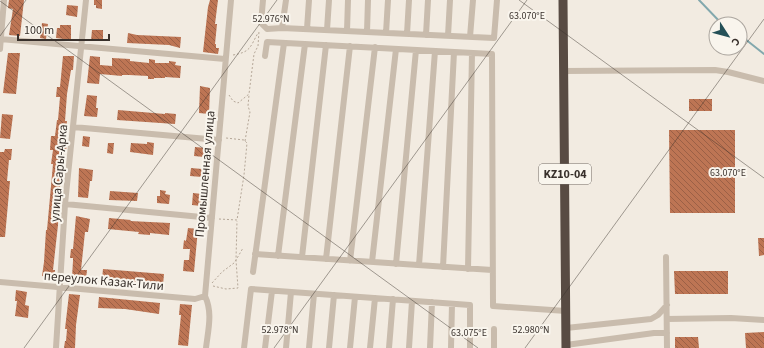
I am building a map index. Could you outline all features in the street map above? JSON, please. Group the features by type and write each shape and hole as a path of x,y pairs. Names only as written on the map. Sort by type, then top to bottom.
{"highway":[{"name":"KZ10-04","path":"563,0 566,347"}],"lane":[{"path":"0,48 4,0"},
{"name":"улица Сары-Арка","path":"56,348 65,204 86,0"},
{"name":"Промышленная улица","path":"206,348 210,314 209,304 205,296 231,0"},
{"path":"263,0 261,23 267,29 282,28 494,38 497,0"},
{"path":"282,28 286,0"},
{"path":"307,29 309,0"},
{"path":"327,30 329,0"},
{"path":"347,31 348,0"},
{"path":"367,32 368,0"},
{"path":"386,33 388,0"},
{"path":"407,34 409,0"},
{"path":"426,35 428,0"},
{"path":"448,36 450,0"},
{"path":"470,37 473,0"},
{"path":"0,39 80,47 225,58"},
{"path":"265,56 267,42 492,54 493,306 524,307 566,312"},
{"path":"253,272 284,43"},
{"path":"278,256 304,44"},
{"path":"302,257 326,45"},
{"path":"326,259 350,46"},
{"path":"350,260 375,47"},
{"path":"372,262 396,49"},
{"path":"396,264 416,50"},
{"path":"419,265 435,51"},
{"path":"443,267 454,52"},
{"path":"468,268 472,53"},
{"path":"564,71 715,70 764,81"},
{"path":"73,127 219,138"},
{"path":"65,204 212,218"},
{"path":"255,254 492,270"},
{"path":"666,257 667,348"},
{"name":"переулок Казак-Тили","path":"0,282 195,299 205,296"},
{"path":"244,348 251,289 470,305 470,348"},
{"path":"265,348 272,291"},
{"path":"286,348 291,292"},
{"path":"308,348 314,294"},
{"path":"329,348 334,295"},
{"path":"350,348 355,297"},
{"path":"370,348 375,298"},
{"path":"389,348 393,299"},
{"path":"409,348 412,301"},
{"path":"430,348 432,302"},
{"path":"451,348 452,304"},
{"path":"566,328 651,319 658,315 667,305"},
{"path":"667,319 731,318 764,320"},
{"path":"494,328 494,348"},
{"path":"566,347 654,333 667,333"}],"path":[{"path":"213,286 226,289 238,288 236,260 237,220 244,175 247,143 245,141 250,112 248,106 249,94 254,54 258,46 260,31 250,48 244,53 225,58"},
{"path":"223,87 234,101 238,103 249,94"},
{"path":"219,138 245,141"},
{"path":"212,218 237,220"},
{"path":"212,284 222,272 234,263 243,248"}],"building":[{"path":"9,0 24,0 20,36 9,35 13,9 8,8"},
{"path":"94,0 102,0 102,9 96,8 96,5 94,5"},
{"path":"210,0 218,0 215,24 217,24 215,44 216,48 219,48 218,54 203,52"},
{"path":"67,5 78,6 77,17 66,15"},
{"path":"42,23 48,24 46,39 40,38"},
{"path":"60,25 71,25 71,40 56,38 57,28 60,28"},
{"path":"92,30 103,30 103,41 91,41"},
{"path":"128,33 137,35 181,37 180,48 169,45 127,43"},
{"path":"8,53 20,53 16,94 3,93"},
{"path":"63,56 74,56 73,70 71,70 67,94 65,142 67,142 66,151 64,151 59,196 58,225 53,270 55,270 54,278 42,276 53,164 51,164 53,150 50,150 51,136 55,136 58,120 60,97 56,97 57,87 60,87"},
{"path":"90,56 100,57 100,65 112,66 112,58 130,59 130,61 149,63 149,59 155,60 155,63 169,63 169,61 176,62 175,65 181,66 180,78 165,77 148,79 148,76 100,74 99,84 87,83"},
{"path":"200,86 210,88 209,114 199,113"},
{"path":"87,95 97,96 97,117 84,116"},
{"path":"689,99 712,99 712,111 689,111"},
{"path":"118,110 176,114 175,124 117,120"},
{"path":"2,114 13,115 10,139 0,138"},
{"path":"669,130 735,130 735,213 670,213"},
{"path":"83,136 90,137 89,147 82,146"},
{"path":"147,142 154,143 153,155 130,152 131,143 147,144"},
{"path":"108,143 114,143 113,154 107,153"},
{"path":"195,147 206,148 204,157 194,156"},
{"path":"5,149 12,149 11,160 9,160 7,181 10,181 5,237 0,237 0,152 4,152"},
{"path":"79,168 93,170 88,198 78,197"},
{"path":"191,168 202,169 202,177 190,176"},
{"path":"160,190 166,191 165,194 170,195 169,204 157,203 157,196 160,196"},
{"path":"110,191 138,193 137,201 109,200"},
{"path":"193,193 202,194 201,206 192,205"},
{"path":"76,216 90,219 88,232 85,232 81,270 87,270 86,279 72,277 73,258 70,258 71,249 73,249"},
{"path":"109,218 131,220 130,221 170,223 169,235 150,233 150,235 138,234 139,232 108,229"},
{"path":"188,228 198,229 194,272 183,271 184,260 189,260 190,249 183,249"},
{"path":"758,238 764,238 764,255 759,256"},
{"path":"103,269 164,274 163,285 150,284 150,282 140,281 129,282 102,279"},
{"path":"674,271 728,271 728,294 675,294"},
{"path":"16,290 27,292 25,305 29,306 28,318 15,316 17,301 15,301"},
{"path":"69,294 80,295 75,348 64,348 66,341 67,329 65,329"},
{"path":"99,297 160,303 159,314 125,309 98,308"},
{"path":"180,304 192,305 188,346 178,345 181,315 179,315"},
{"path":"764,332 764,348 746,348 745,333"},
{"path":"675,337 698,337 699,348 675,348"}],"waterway":[{"path":"699,0 714,16"},
{"path":"748,41 764,54"}]}
